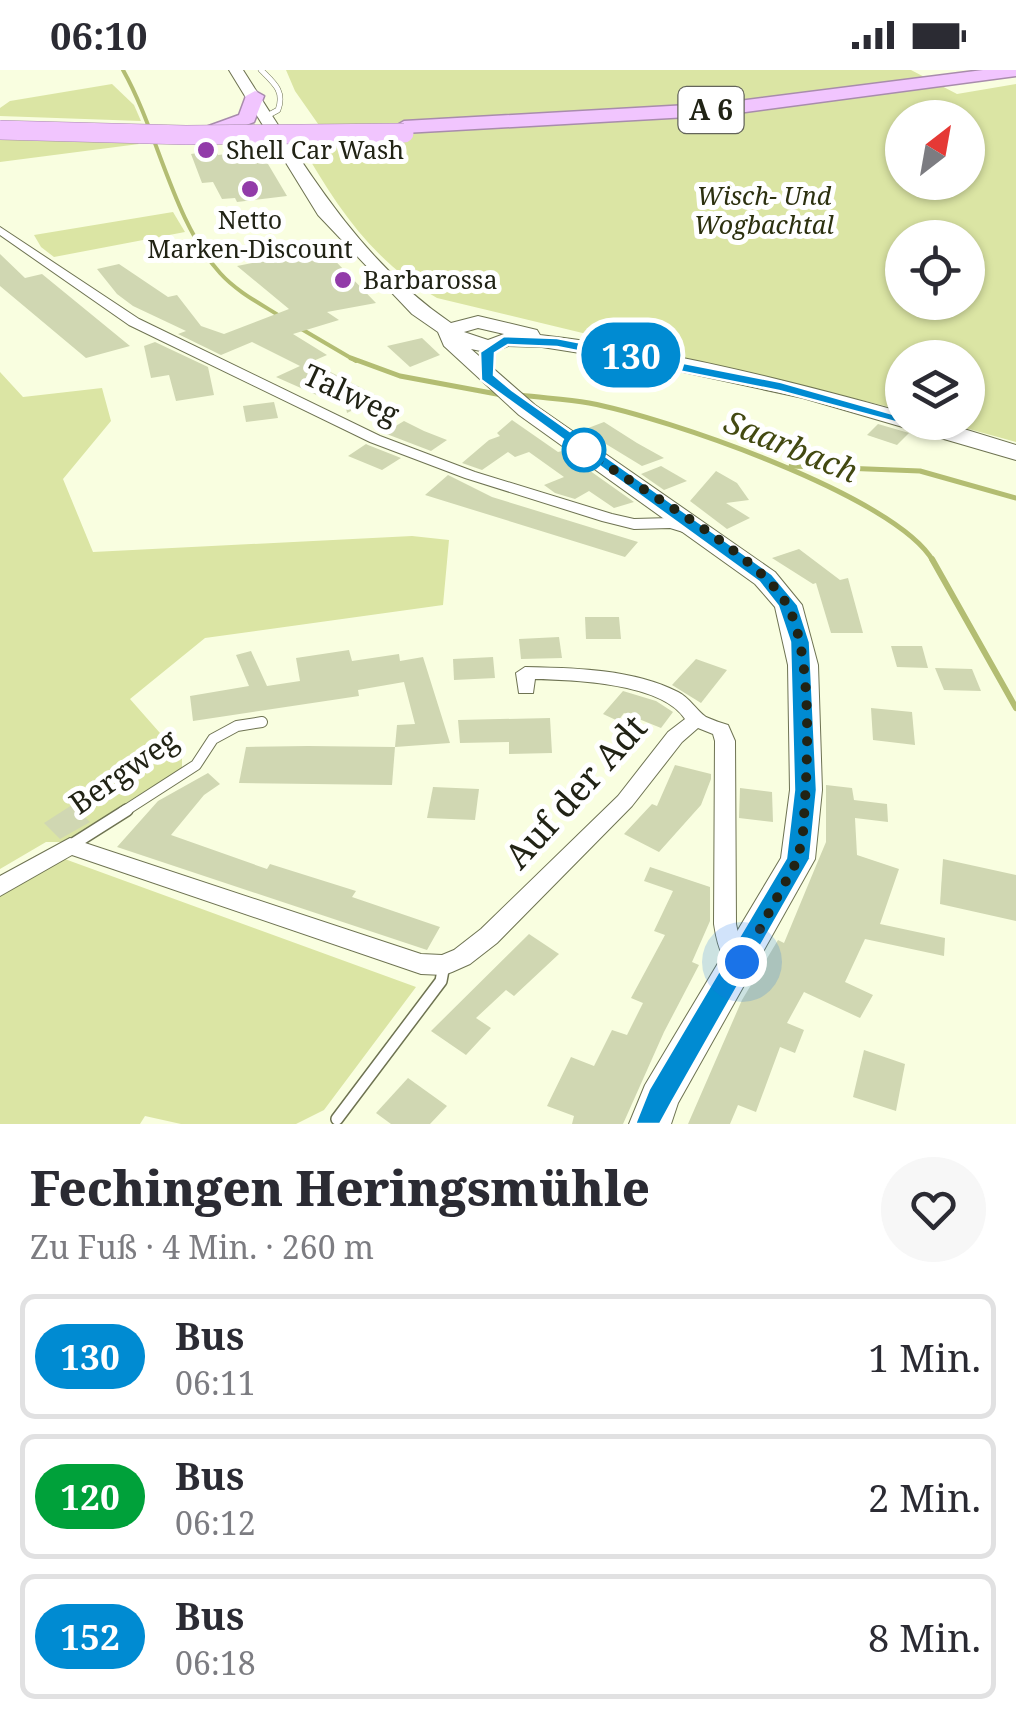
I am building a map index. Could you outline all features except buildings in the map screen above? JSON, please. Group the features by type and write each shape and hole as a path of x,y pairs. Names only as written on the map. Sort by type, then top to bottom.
{"highway":[{"name":"A 6","path":"404,130 722,109 1016,70"},
{"name":"A 6","path":"0,127 186,136 641,123 883,99 1016,79"},
{"path":"215,132 248,118 255,96"},
{"path":"0,127 279,136"}],"main road":[{"path":"236,70 324,211 400,286 458,326 471,345 500,339 576,341"},
{"path":"400,286 449,310 500,318 576,341 807,392 885,414"},
{"path":"458,326 448,338 491,380 527,410 746,561 779,592 795,622 803,665 806,790 798,859 742,962 659,1098 650,1124"},
{"path":"491,380 500,339"},
{"path":"500,339 557,342 637,356"},
{"path":"974,440 1016,453"}],"street":[{"name":"Talweg","path":"0,230 134,322 375,438 470,475 608,518 634,524 671,523 708,534"},
{"path":"526,689 525,674 571,674 628,682 686,704 696,720"},
{"name":"Auf der Adt","path":"444,966 488,936 625,801 674,736 696,720 721,730 725,741 725,924 729,945 742,962"},
{"path":"0,887 70,846 421,964 444,966"}],"lane":[{"path":"261,70 279,88 282,98 278,110 279,136 264,158"},
{"path":"252,151 250,148 279,136"},
{"name":"Bergweg","path":"70,846 196,765 213,739 237,726 262,722"},
{"name":"Auf der Adt","path":"337,1119 441,981 444,966"}],"green space":[{"name":"Wisch- Und Wogbachtal","path":"286,70 911,70 957,94 1016,84 1016,442 985,433 985,340 885,340 885,406 437,298 374,249 342,210 300,143 330,141 295,91"},
{"path":"112,84 134,105 141,121 0,116 0,108 10,101"},
{"path":"0,138 137,142 139,144 0,162"},
{"path":"173,212 185,232 54,257 34,235"},
{"path":"0,372 23,397 102,388 111,421 63,479 93,552 412,536 449,540 443,605 205,638 130,699 182,758 182,768 64,842 46,842 0,869"},
{"path":"62,858 416,987 324,1110 296,1124 181,1124 145,1116 140,1124 0,1124 0,894"}],"waterway":[{"name":"Saarbach","path":"123,70 178,202 204,252 234,286 283,318"},
{"name":"Saarbach","path":"298,327 356,361"},
{"name":"Saarbach","path":"351,358 400,376 502,395"},
{"name":"Saarbach","path":"520,395 624,411 775,463 874,511 911,536 933,561"},
{"path":"791,466 920,471 1016,498"},
{"name":"Saarbach","path":"932,559 1016,708"}],"bus line":[{"name":"130","path":"650,1124 659,1098 742,962 798,859 806,790 800,642 788,605 766,578 507,394 486,376 486,358 490,347 504,340 557,342 781,386 885,414"}],"place":[{"name":"Shell Car Wash","path":"206,150"},
{"name":"Netto Marken-Discount","path":"250,189"},
{"name":"Barbarossa","path":"343,280"}],"route":[{"path":"584,450 746,561 779,592 795,622 803,665 803,832 798,859 742,962"}]}
